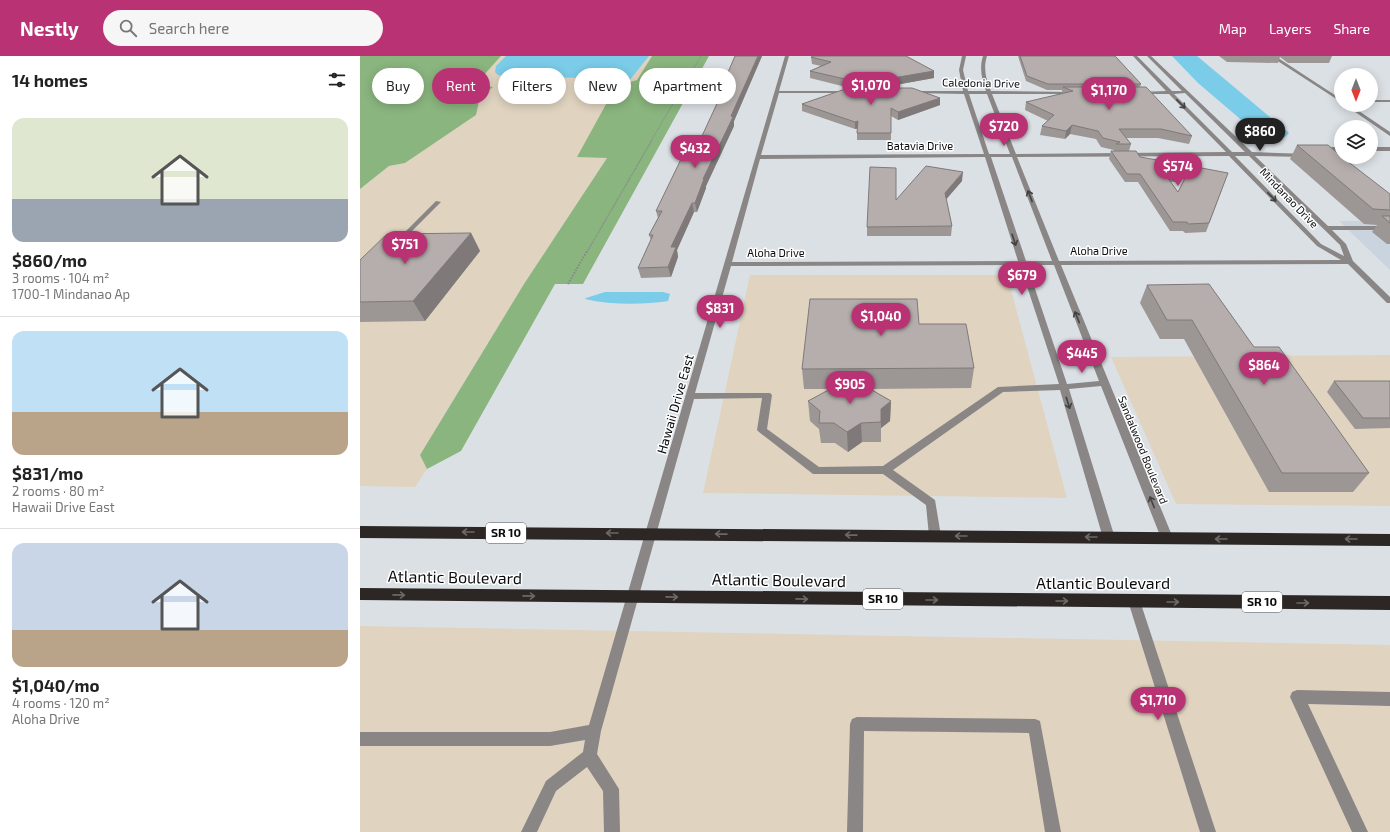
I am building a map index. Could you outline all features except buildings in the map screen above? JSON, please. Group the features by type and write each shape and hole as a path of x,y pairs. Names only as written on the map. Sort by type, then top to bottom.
{"highway":[{"name":"SR 10","path":"360,532 1390,540"},
{"name":"Atlantic Boulevard","path":"360,594 1390,603"}],"street":[{"name":"Hawaii Drive East","path":"589,756 594,731 787,56"},
{"path":"964,56 961,70 966,92 1064,387 1109,538"},
{"name":"Sandalwood Boulevard","path":"985,56 983,72 984,80 1167,538"},
{"name":"Mindanao Drive","path":"1134,56 1319,245 1350,262 1390,302"},
{"name":"Mindanao Drive","path":"1148,56 1343,244 1350,262"},
{"path":"1272,56 1334,96"},
{"path":"776,92 855,92"},
{"name":"Caledonia Drive","path":"902,92 1084,93"},
{"path":"1131,93 1185,92"},
{"path":"1378,102 1390,101"},
{"path":"1357,112 1390,134"},
{"path":"1249,154 1256,151 1266,150 1334,149"},
{"path":"1378,149 1390,149"},
{"path":"1249,154 1310,155"},
{"name":"Batavia Drive","path":"759,157 1249,154"},
{"path":"1378,155 1390,154"},
{"path":"1318,155 1334,155"},
{"path":"393,247 438,202"},
{"path":"1326,228 1388,230"},
{"name":"Aloha Drive","path":"728,264 1350,262"},
{"path":"691,396 767,395 762,430 817,471 885,470 1001,389 1064,387 1104,383"},
{"path":"885,470 931,503 935,536"},
{"path":"1134,601 1208,832"},
{"path":"1360,832 1297,697 1390,699"},
{"path":"855,832 857,724 1035,726 1053,832"},
{"path":"360,739 550,739 594,731"},
{"path":"529,832 551,786 589,756 611,788 612,832"}],"path":[{"path":"568,284 701,56"}],"shaded area":[{"path":"501,56 652,56 644,68 639,68 639,77 637,80 631,82 631,68 574,68 574,104 614,104 607,158 524,284 420,455 427,469 415,487 360,486 360,189 389,166 405,163 476,115 478,104 490,104 490,89 493,87 490,86 490,68"},
{"path":"1339,221 1390,221 1390,270"},
{"path":"750,275 1007,275 1067,498 703,493"},
{"path":"1390,355 1390,506 1176,504 1111,357"},
{"path":"360,626 1390,645 1390,832 360,832"}],"green space":[{"path":"360,56 501,56 490,68 432,68 432,104 478,104 476,115 405,163 389,166 360,189"},
{"path":"652,56 709,56 702,68 644,68"},
{"path":"639,77 639,104 682,104 583,284 555,284 461,451 427,469 420,455 524,284 607,158 577,157 606,104 631,104 631,82 637,80"}],"water":[{"path":"506,56 649,56 631,78 631,68 574,68 574,78 566,78 566,68 498,68 498,75 495,72 496,66"},
{"path":"1172,56 1197,56 1289,133 1285,137 1261,136 1198,83"},
{"path":"605,292 663,292 670,294 668,301 648,303 626,304 585,299"}]}
